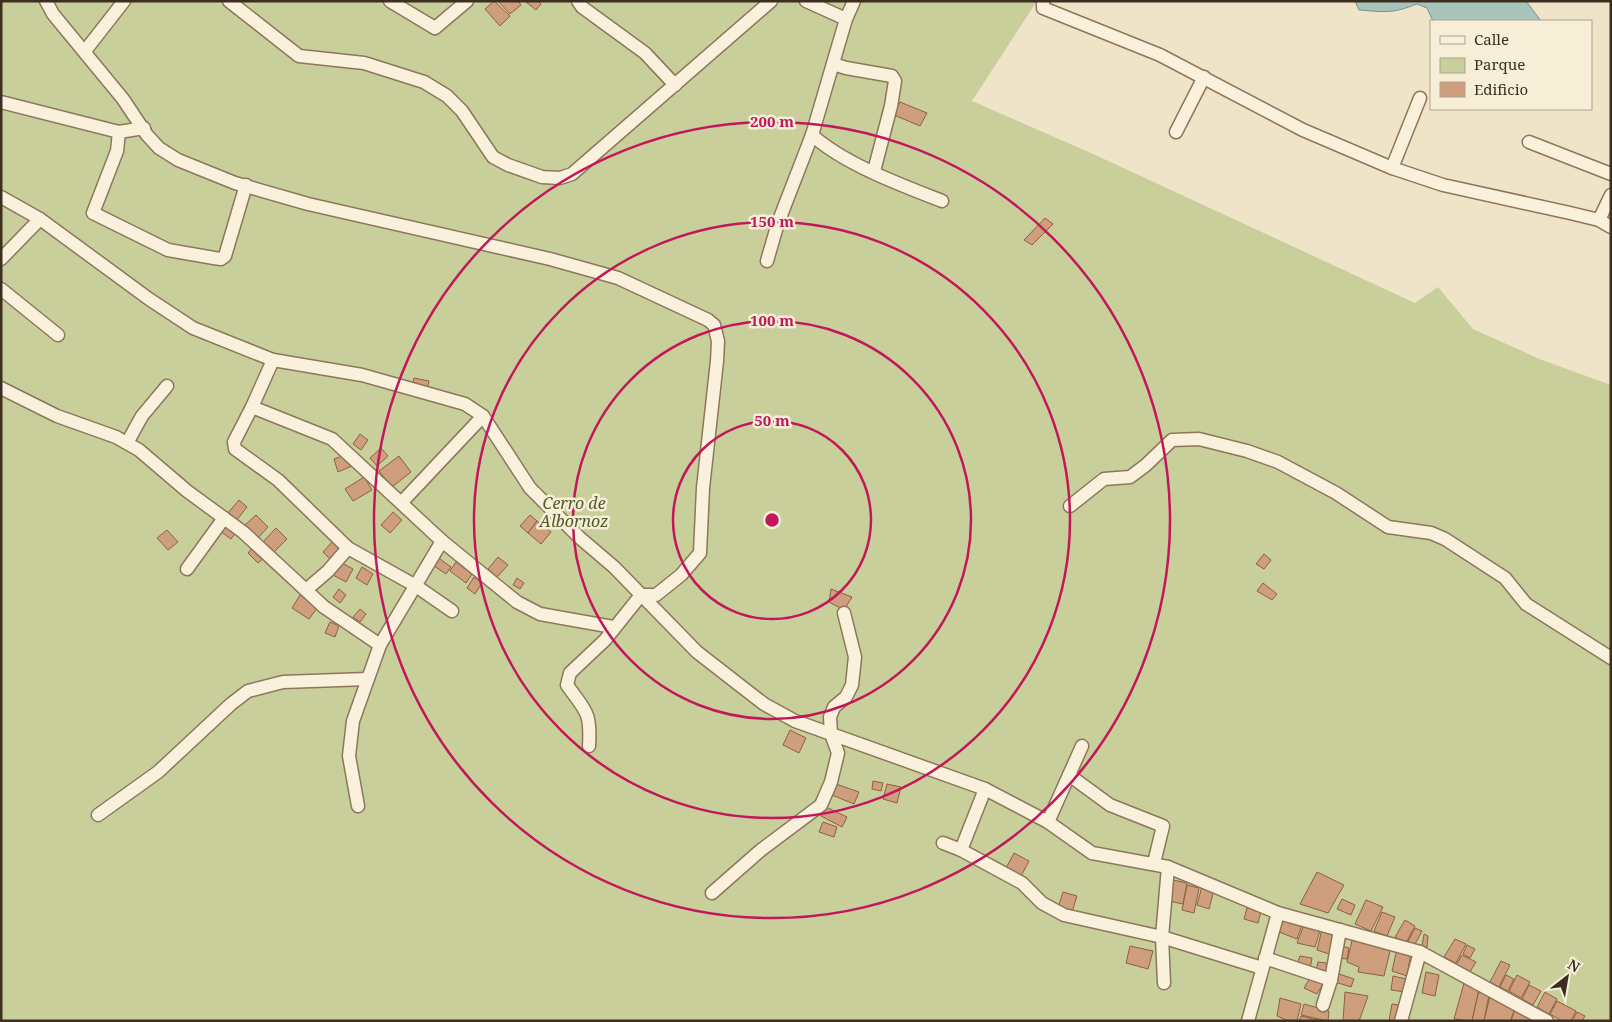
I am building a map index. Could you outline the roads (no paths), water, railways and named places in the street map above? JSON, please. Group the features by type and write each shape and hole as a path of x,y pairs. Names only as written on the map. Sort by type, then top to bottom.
{"street":[{"path":"46,1 58,20 86,51 144,128 147,135 160,148 178,160 235,183 308,204 550,259 618,278 700,314 714,325 718,341 717,361 703,488 700,554 681,575 656,596 641,595"},
{"path":"86,51 124,1"},
{"path":"229,1 299,56 364,63 424,82 447,96 462,111 493,157 525,172 542,177 560,178 572,174 771,1"},
{"path":"390,1 435,28 467,1"},
{"path":"578,1 582,7 645,53 675,85"},
{"path":"806,1 846,19"},
{"path":"768,261 778,223 812,135 846,19 854,1"},
{"path":"1043,1 1043,8 1160,55 1303,130 1392,168 1443,186 1599,220 1611,227"},
{"path":"833,64 892,76 895,81 892,106 874,171"},
{"path":"1176,132 1204,77"},
{"path":"1392,168 1420,98"},
{"path":"1,102 119,132 144,128"},
{"path":"119,132 116,151 93,212 168,250 221,259 225,256 246,185"},
{"path":"812,135 827,149 902,185 942,201"},
{"path":"1529,142 1611,174"},
{"path":"1599,220 1611,195"},
{"path":"1,197 40,219 149,299 194,328 273,360 362,375 465,404 483,416 530,488 698,652 764,704 795,721 985,789 1048,822 1092,853 1168,867 1278,913 1420,952 1547,1021"},
{"path":"1,259 40,219"},
{"path":"1,289 58,335"},
{"path":"273,360 234,442 235,448 278,480 348,548 416,586 452,611"},
{"path":"127,443 147,408 167,386"},
{"path":"1,388 57,416 116,437 127,443 224,518 324,607 380,645"},
{"path":"252,407 332,439 442,541 517,602 540,614 614,627"},
{"path":"402,502 483,416"},
{"path":"1070,506 1104,480 1130,476 1146,465 1172,440 1199,439 1247,450 1278,462 1336,493 1388,527 1431,533 1445,539 1506,578 1526,604 1611,658"},
{"path":"188,569 224,518"},
{"path":"358,806 349,756 353,721 380,645 442,541"},
{"path":"306,590 328,571 348,548"},
{"path":"589,746 590,723 586,709 567,685 567,679 576,666 605,640 641,595"},
{"path":"712,893 761,850 821,805 831,782 838,754 831,734 831,713 846,697 852,685 855,656 844,613"},
{"path":"98,815 158,772 231,704 248,691 283,682 367,679"},
{"path":"1048,822 1082,746"},
{"path":"1069,775 1110,805 1163,826 1154,863"},
{"path":"961,850 985,789"},
{"path":"943,844 961,850 1022,883 1042,903 1064,916 1162,937 1331,980"},
{"path":"1164,983 1162,937 1168,867"},
{"path":"1248,1021 1278,913"},
{"path":"1323,1005 1331,980 1340,930"},
{"path":"1401,1021 1420,952"}],"water":[{"path":"1355,1 1526,1 1540,20 1433,20 1427,8 1417,4 1388,12 1359,10"}],"park label":[{"name":"Cerro de Albornoz","path":"574,512"}]}
